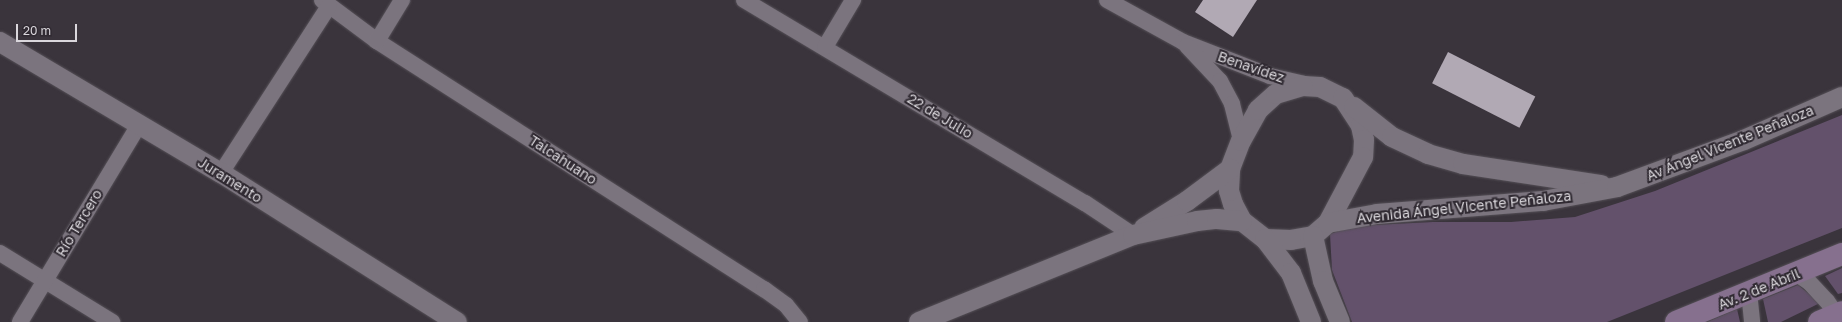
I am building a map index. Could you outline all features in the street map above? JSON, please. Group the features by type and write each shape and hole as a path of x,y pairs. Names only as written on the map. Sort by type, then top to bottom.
{"main road":[{"name":"Av. 2 de Abril","path":"1676,322 1797,274 1842,254"}],"street":[{"path":"377,41 402,0"},
{"name":"22 de Julio","path":"744,0 825,46 1084,203 1133,235"},
{"path":"825,46 853,0"},
{"name":"Benavídez","path":"1107,0 1183,42 1270,76 1320,87"},
{"path":"221,173 326,3"},
{"name":"Talcahuano","path":"326,3 377,41 764,289 786,306 800,322"},
{"name":"Juramento","path":"0,42 221,173 457,322"},
{"name":"Benavídez","path":"1183,42 1220,81 1232,104 1241,141"},
{"name":"Avenida Ángel Vicente Peñaloza","path":"1304,86 1320,87 1342,98 1392,137 1428,154 1462,164 1617,187 1543,201 1376,214 1320,229 1291,240 1265,239 1242,221 1233,204 1229,192 1230,169 1241,141 1258,110 1276,94 1304,86"},
{"name":"Av Ángel Vicente Peñaloza","path":"1617,187 1744,140 1842,97"},
{"name":"Avenida Ángel Vicente Peñaloza","path":"1320,229 1363,157 1364,140 1361,126 1342,98"},
{"name":"Río Tercero","path":"20,322 139,125"},
{"path":"1133,235 1187,201 1230,169"},
{"path":"919,322 1133,235 1197,221 1217,219 1242,221"},
{"path":"1320,229 1323,281 1340,322"},
{"path":"1265,239 1291,273 1311,322"},
{"path":"0,253 112,322"},
{"path":"1797,274 1813,287 1835,317"},
{"path":"1749,292 1752,322"}],"shaded area":[{"path":"1842,115 1842,228 1607,322 1352,322 1332,270 1330,234 1353,226 1433,222 1511,222 1575,217 1655,191"},
{"path":"1842,268 1842,293 1838,294 1825,276"},
{"path":"1798,285 1820,303 1781,322 1768,322 1763,299"},
{"path":"1737,309 1740,322 1707,322"}],"building":[{"path":"1203,0 1257,0 1233,37 1195,12"},
{"path":"1448,52 1535,96 1519,128 1432,83"}]}
